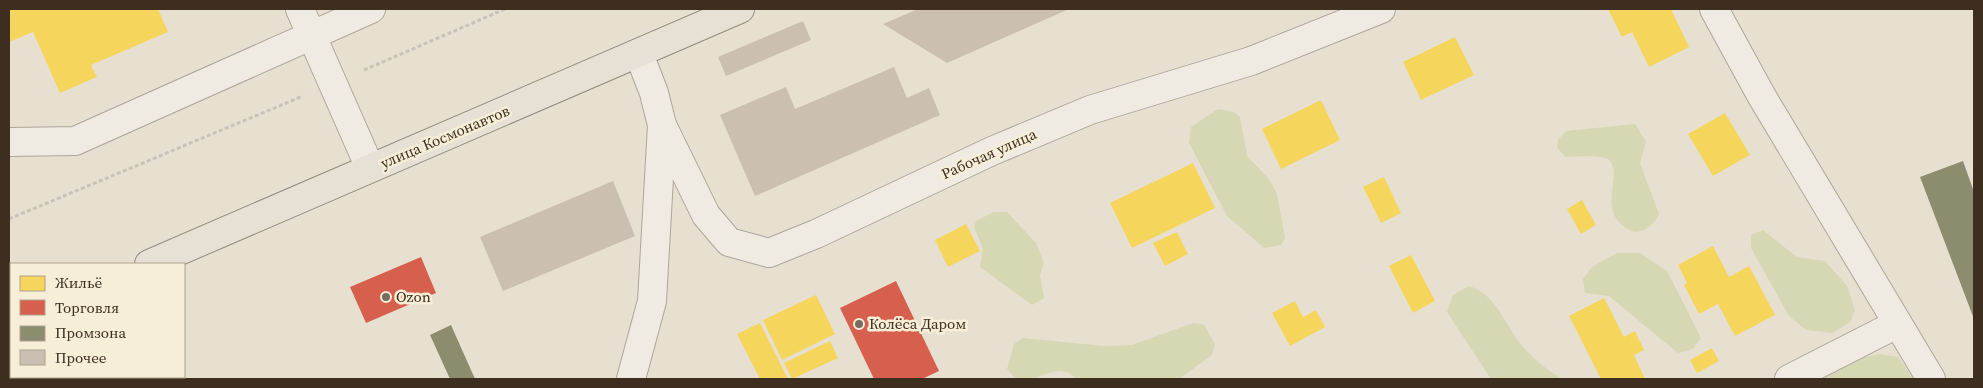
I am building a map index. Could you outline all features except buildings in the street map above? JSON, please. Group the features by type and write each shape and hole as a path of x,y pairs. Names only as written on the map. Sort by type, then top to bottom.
{"main road":[{"name":"улица Космонавтов","path":"151,263 740,9"}],"street":[{"path":"300,9 370,168"},
{"path":"9,142 75,141 371,9"},
{"name":"Рабочая улица","path":"662,125 706,215 729,242 769,253 816,234 992,150 1090,110 1251,61 1381,9"},
{"path":"1714,9 1761,95 1931,379"},
{"path":"631,379 652,300 662,125 654,93 639,54"},
{"path":"1789,379 1897,324"}],"path":[{"path":"9,219 333,84 505,9"}],"green space":[{"path":"1218,109 1234,112 1240,117 1247,156 1269,179 1277,194 1285,238 1281,245 1264,248 1227,216 1189,143 1191,127"},
{"path":"1635,124 1646,142 1640,163 1659,214 1649,227 1637,232 1626,228 1613,211 1614,175 1610,161 1602,157 1565,157 1557,147 1558,140 1566,131"},
{"path":"994,212 1007,212 1036,243 1044,263 1040,275 1044,298 1032,305 980,267 983,249 974,227 976,221"},
{"path":"1763,230 1797,257 1825,261 1847,286 1855,310 1850,322 1833,333 1806,330 1789,316 1751,248 1751,235"},
{"path":"1617,253 1640,253 1667,271 1701,338 1693,349 1678,353 1609,296 1585,293 1583,279 1592,267"},
{"path":"1469,286 1487,296 1524,348 1547,369 1563,379 1491,379 1447,312 1453,295"},
{"path":"1193,323 1204,325 1215,344 1212,355 1179,379 1076,379 1068,373 1061,371 1023,380 1015,378 1007,369 1014,344 1023,338 1104,346 1132,345"},
{"path":"1880,354 1898,357 1913,379 1825,379 1835,368 1842,364"}],"place":[{"name":"Ozon","path":"386,297"},
{"name":"Колёса Даром","path":"859,324"}]}
